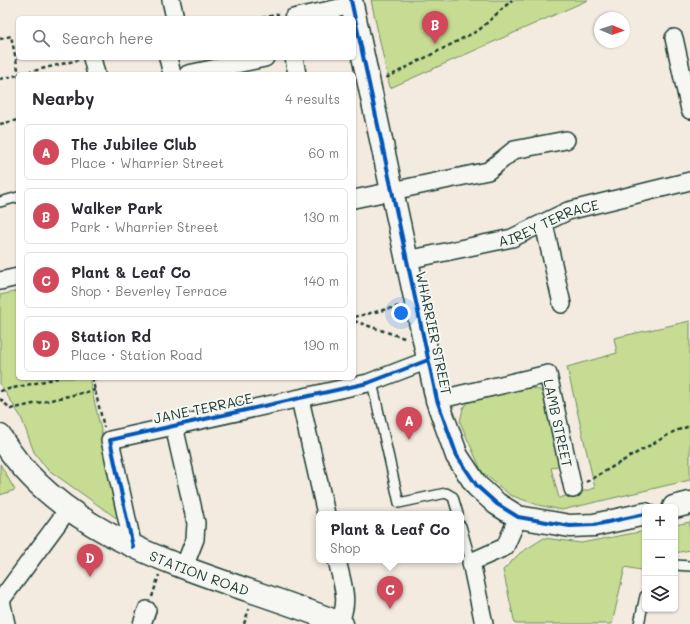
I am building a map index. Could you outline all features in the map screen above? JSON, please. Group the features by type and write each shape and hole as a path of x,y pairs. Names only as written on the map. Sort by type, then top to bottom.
{"street":[{"path":"171,0 174,16"},
{"path":"289,15 352,3"},
{"name":"WHARRIER STREET","path":"352,3 355,16"},
{"name":"WHARRIER STREET","path":"356,22 437,400 457,456 477,486 497,504 518,517 570,526 594,525 642,515"},
{"path":"674,38 690,110"},
{"path":"88,60 95,72"},
{"path":"168,60 172,72"},
{"path":"198,72 255,60"},
{"path":"294,60 297,72"},
{"path":"356,198 488,171 514,150 566,140"},
{"name":"AIREY TERRACE","path":"407,260 512,238 544,224 568,211 690,181"},
{"path":"544,224 562,304"},
{"path":"0,281 16,277"},
{"name":"JANE TERRACE","path":"110,440 372,382 427,353"},
{"name":"LAMB STREET","path":"437,400 548,374 573,489"},
{"path":"300,399 325,511"},
{"path":"174,426 196,523 195,539 174,563"},
{"name":"STATION ROAD","path":"0,436 28,474 69,508 113,536 174,563 340,624"},
{"path":"110,440 133,546"},
{"path":"678,506 690,503"},
{"path":"6,624 1,600 69,508"},
{"path":"484,624 471,562 506,547 518,517"},
{"path":"338,563 346,604 340,624"}],"lane":[{"path":"0,202 16,198"},
{"path":"372,382 399,503 446,493 453,497 457,511"},
{"path":"464,537 471,562"},
{"path":"678,565 690,566"},
{"path":"639,624 642,610"}],"path":[{"path":"370,87 479,30 512,0"},
{"path":"0,39 12,36 16,58"},
{"path":"16,60 19,72"},
{"path":"28,72 82,60"},
{"path":"0,79 16,75"},
{"path":"0,124 16,120"},
{"path":"356,317 416,302"},
{"path":"356,323 427,353"},
{"path":"0,390 48,380"},
{"path":"93,380 106,436 110,440"},
{"path":"0,399 11,409 95,390"},
{"path":"573,489 674,431 690,426"},
{"path":"145,617 174,563"}],"green space":[{"path":"371,0 588,0 390,88"},
{"path":"16,291 16,380 89,380 122,522 47,469 34,452 21,417 0,384 0,295"},
{"path":"690,321 690,480 562,510 538,505 510,495 482,472 460,422 463,408 472,398 532,388 540,390 545,396 560,465 551,468 559,498 595,488 567,367 617,353 614,338"},
{"path":"0,464 15,490 0,495"},
{"path":"690,522 690,550 678,552 678,524"},
{"path":"642,532 642,570 625,567 612,624 515,624 503,570 520,553 544,538 581,543"}],"cycle path":[{"path":"351,0 354,16"},
{"path":"356,23 437,400 457,456 477,486 497,504 518,517 570,526 594,525 642,515"},
{"path":"133,547 110,440 368,383 428,360"}],"place":[{"name":"Walker Park","path":"435,44"},
{"name":"The Jubilee Club","path":"409,440"},
{"name":"Station Rd","path":"90,577"},
{"name":"Plant & Leaf Co","path":"390,609"}]}
